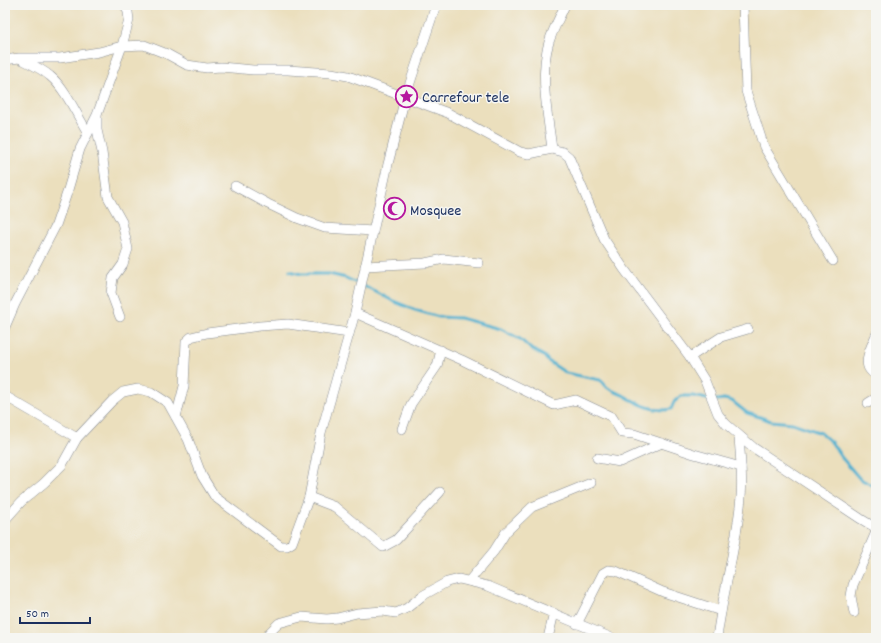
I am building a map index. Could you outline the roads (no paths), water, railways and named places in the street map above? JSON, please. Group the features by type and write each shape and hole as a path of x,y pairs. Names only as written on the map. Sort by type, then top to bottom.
{"street":[{"path":"5,327 15,304 56,225 80,149 97,115 122,46 128,20 128,12 125,5"},
{"path":"5,520 21,502 44,483 62,465 77,438 112,401 123,392 138,389 151,392 168,403 188,439 202,476 215,497 281,546 287,546 292,543 309,497 321,433 355,313 405,98 436,5"},
{"path":"552,149 546,97 545,66 549,42 565,5"},
{"path":"743,5 746,91 764,147 833,261"},
{"path":"5,60 19,58 60,58 122,46 144,45 167,54 187,65 207,68 234,67 253,70 288,70 331,73 348,76 448,113 520,152 530,154 552,149 563,152 569,157 590,210 604,239 624,269 690,357 705,382 718,414 726,424 754,448 876,528"},
{"path":"19,58 41,69 52,77 62,90 88,133"},
{"path":"97,115 97,130 102,152 108,197 122,222 128,249 123,264 113,278 111,293 120,317"},
{"path":"235,186 297,218 325,228 373,231"},
{"path":"364,270 425,263 444,259 479,263"},
{"path":"355,313 441,350 554,405 576,400 612,417 622,433 634,434 694,454 741,467"},
{"path":"176,417 184,386 186,342 191,337 207,333 288,324 349,334"},
{"path":"690,357 721,337 748,329"},
{"path":"876,335 866,361 868,368 876,375"},
{"path":"402,429 411,404 437,366 441,350"},
{"path":"5,396 77,438"},
{"path":"717,638 732,560 742,495 739,436"},
{"path":"597,458 620,462 662,443"},
{"path":"470,581 494,551 506,532 532,507 591,483"},
{"path":"309,497 335,507 383,548 396,540 440,492"},
{"path":"854,613 851,596 853,585 876,532"},
{"path":"577,624 603,573 608,570 616,570 663,592 721,611"},
{"path":"266,638 279,623 302,617 337,618 357,613 383,611 396,613 407,608 422,596 447,582 459,580 470,581 488,586 612,638"},
{"path":"548,638 554,613"}],"waterway":[{"path":"290,271 301,274 329,274 346,278 415,310 439,317 460,318 501,329 520,339 531,349 544,356 548,361 566,373 600,380 610,389 640,404 658,410 671,409 674,402 681,396 693,396 711,400 724,399 732,401 747,413 771,421 792,423 821,433 832,443 842,458 860,479 876,487"}],"place":[{"name":"Carrefour tele","path":"406,96"},
{"name":"Mosquee","path":"394,209"}]}
